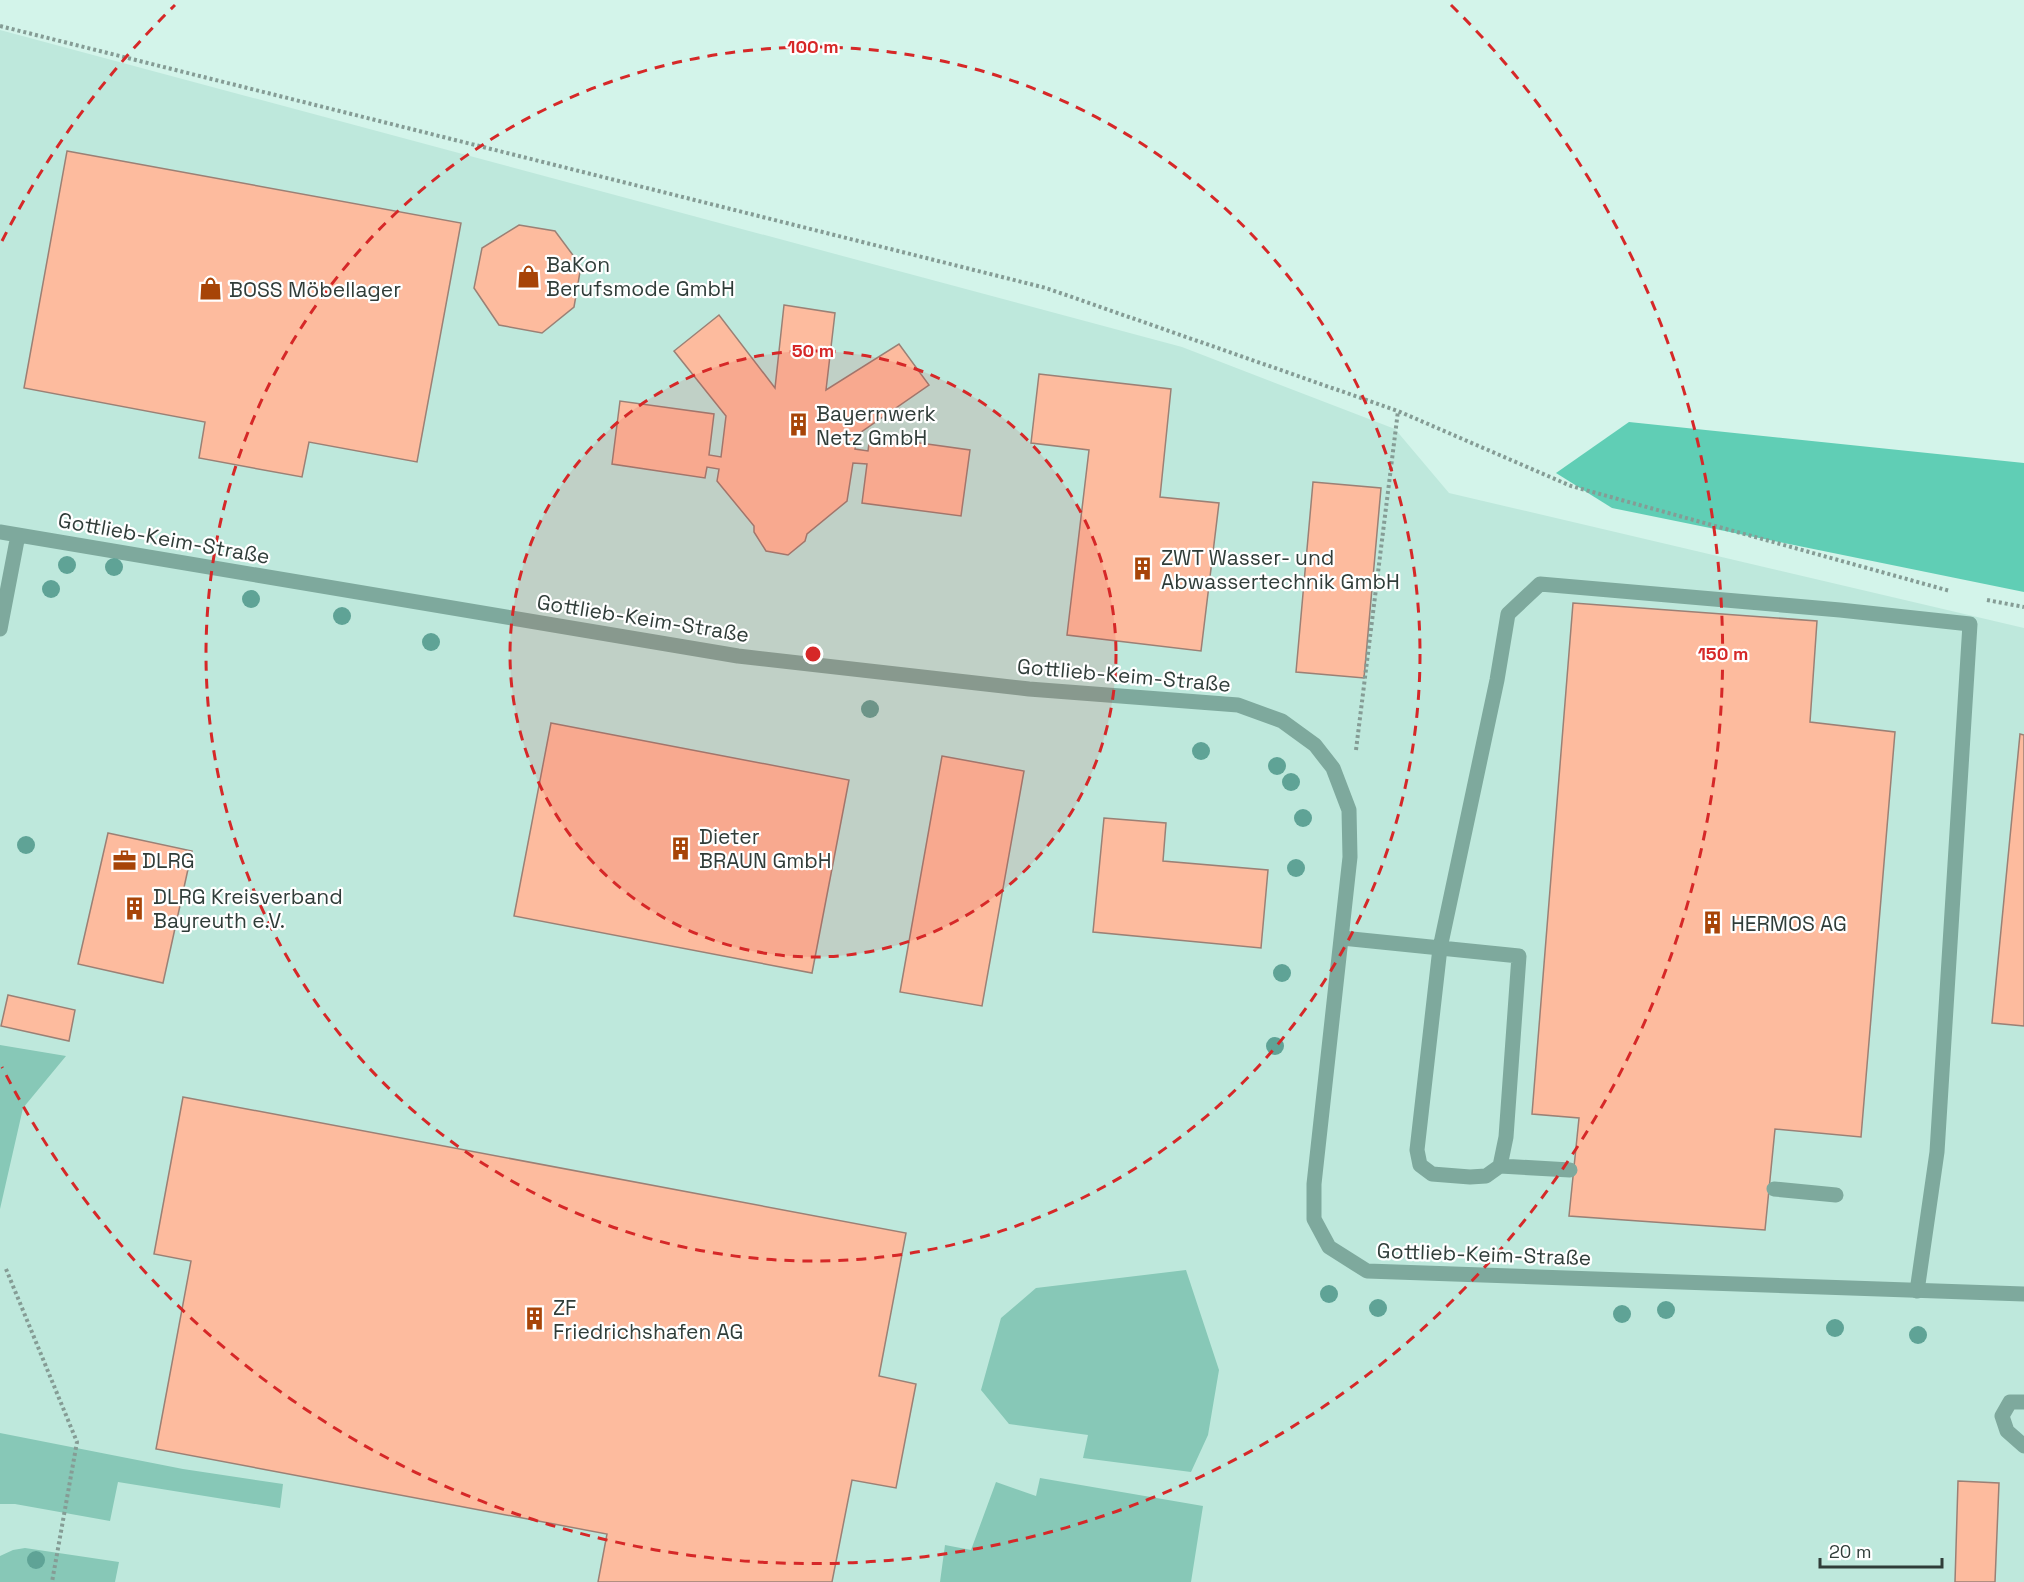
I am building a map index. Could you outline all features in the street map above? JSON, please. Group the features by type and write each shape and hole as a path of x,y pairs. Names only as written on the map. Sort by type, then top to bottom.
{"street":[{"name":"Gottlieb-Keim-Straße","path":"0,531 738,656 1029,689 1238,705 1282,721 1315,745 1333,768 1349,810 1350,857 1314,1184 1314,1219 1329,1247 1368,1271 2024,1294"},
{"path":"0,630 18,535"},
{"path":"1570,1170 1500,1166 1486,1176 1432,1174 1420,1165 1417,1150 1440,948 1497,680 1508,614 1540,584 1840,610 1970,624 1937,1152 1917,1291"},
{"path":"1342,938 1519,956 1506,1137 1500,1166"},
{"path":"1774,1189 1836,1195"},
{"path":"2024,1402 2010,1402 2002,1416 2007,1431 2024,1446"}],"path":[{"path":"0,26 1046,288 1398,411 1572,486 1950,591"},
{"path":"1356,752 1398,411"},
{"path":"1983,599 2024,607"},
{"path":"6,1269 77,1442 52,1582"}],"shaded area":[{"path":"0,30 1182,347 1395,429 1449,493 2024,628 2024,1582 0,1582"},
{"path":"0,1045 66,1056 23,1108 0,1209"},
{"path":"1186,1270 1219,1370 1208,1435 1191,1472 1083,1458 1088,1435 1009,1424 981,1390 1001,1318 1036,1288"},
{"path":"0,1433 183,1469 283,1484 280,1508 118,1482 110,1521 15,1504 0,1504"},
{"path":"1040,1478 1203,1506 1191,1582 940,1582 945,1545 971,1550 996,1482 1036,1496"},
{"path":"25,1548 119,1562 115,1582 0,1582 0,1556"}],"green space":[{"path":"1629,422 2024,463 2024,592 1612,508 1556,473"}],"building":[{"path":"67,151 461,223 417,462 309,442 302,477 199,458 205,422 24,388"},
{"name":"BaKon Berufsmode GmbH","path":"519,225 555,231 581,266 574,307 542,333 499,325 474,288 482,248"},
{"name":"Bayernwerk Netz GmbH","path":"784,305 835,313 826,390 899,344 929,385 857,435 855,449 868,451 870,436 970,450 961,516 862,503 867,464 853,463 847,501 807,534 805,541 788,555 766,551 754,532 754,526 717,481 719,469 707,467 705,478 612,464 620,401 714,414 709,455 721,457 726,416 674,351 719,315 775,388"},
{"name":"ZWT Wasser- und Abwassertechnik GmbH","path":"1039,374 1171,389 1160,497 1219,503 1201,651 1067,635 1089,450 1031,443"},
{"path":"1313,482 1381,488 1364,678 1296,672"},
{"name":"HERMOS AG","path":"1573,603 1817,621 1810,722 1895,732 1861,1137 1775,1129 1765,1230 1569,1216 1579,1118 1532,1114"},
{"name":"Dieter BRAUN GmbH","path":"551,723 849,780 812,973 514,916"},
{"path":"2020,734 2024,735 2024,1026 1992,1023"},
{"path":"942,756 1024,771 982,1006 900,992"},
{"path":"1104,818 1166,823 1163,861 1268,870 1261,948 1093,932"},
{"name":"DLRG Kreisverband Bayreuth e.V.","path":"108,833 192,851 163,983 78,964"},
{"path":"8,995 75,1010 69,1041 1,1026"},
{"name":"ZF Friedrichshafen AG","path":"183,1097 906,1233 879,1376 916,1384 896,1488 852,1480 832,1582 598,1582 607,1534 156,1449 191,1261 154,1254"},
{"path":"1958,1481 1999,1483 1995,1582 1955,1582"}],"place":[{"name":"BaKon Berufsmode GmbH","path":"528,276"},
{"name":"BOSS Möbellager","path":"211,289"},
{"name":"Bayernwerk Netz GmbH","path":"798,425"},
{"name":"ZWT Wasser- und Abwassertechnik GmbH","path":"1143,569"},
{"name":"Dieter BRAUN GmbH","path":"681,848"},
{"name":"DLRG","path":"124,860"},
{"name":"DLRG Kreisverband Bayreuth e.V.","path":"135,908"},
{"name":"HERMOS AG","path":"1713,923"},
{"name":"ZF Friedrichshafen AG","path":"535,1319"}]}
